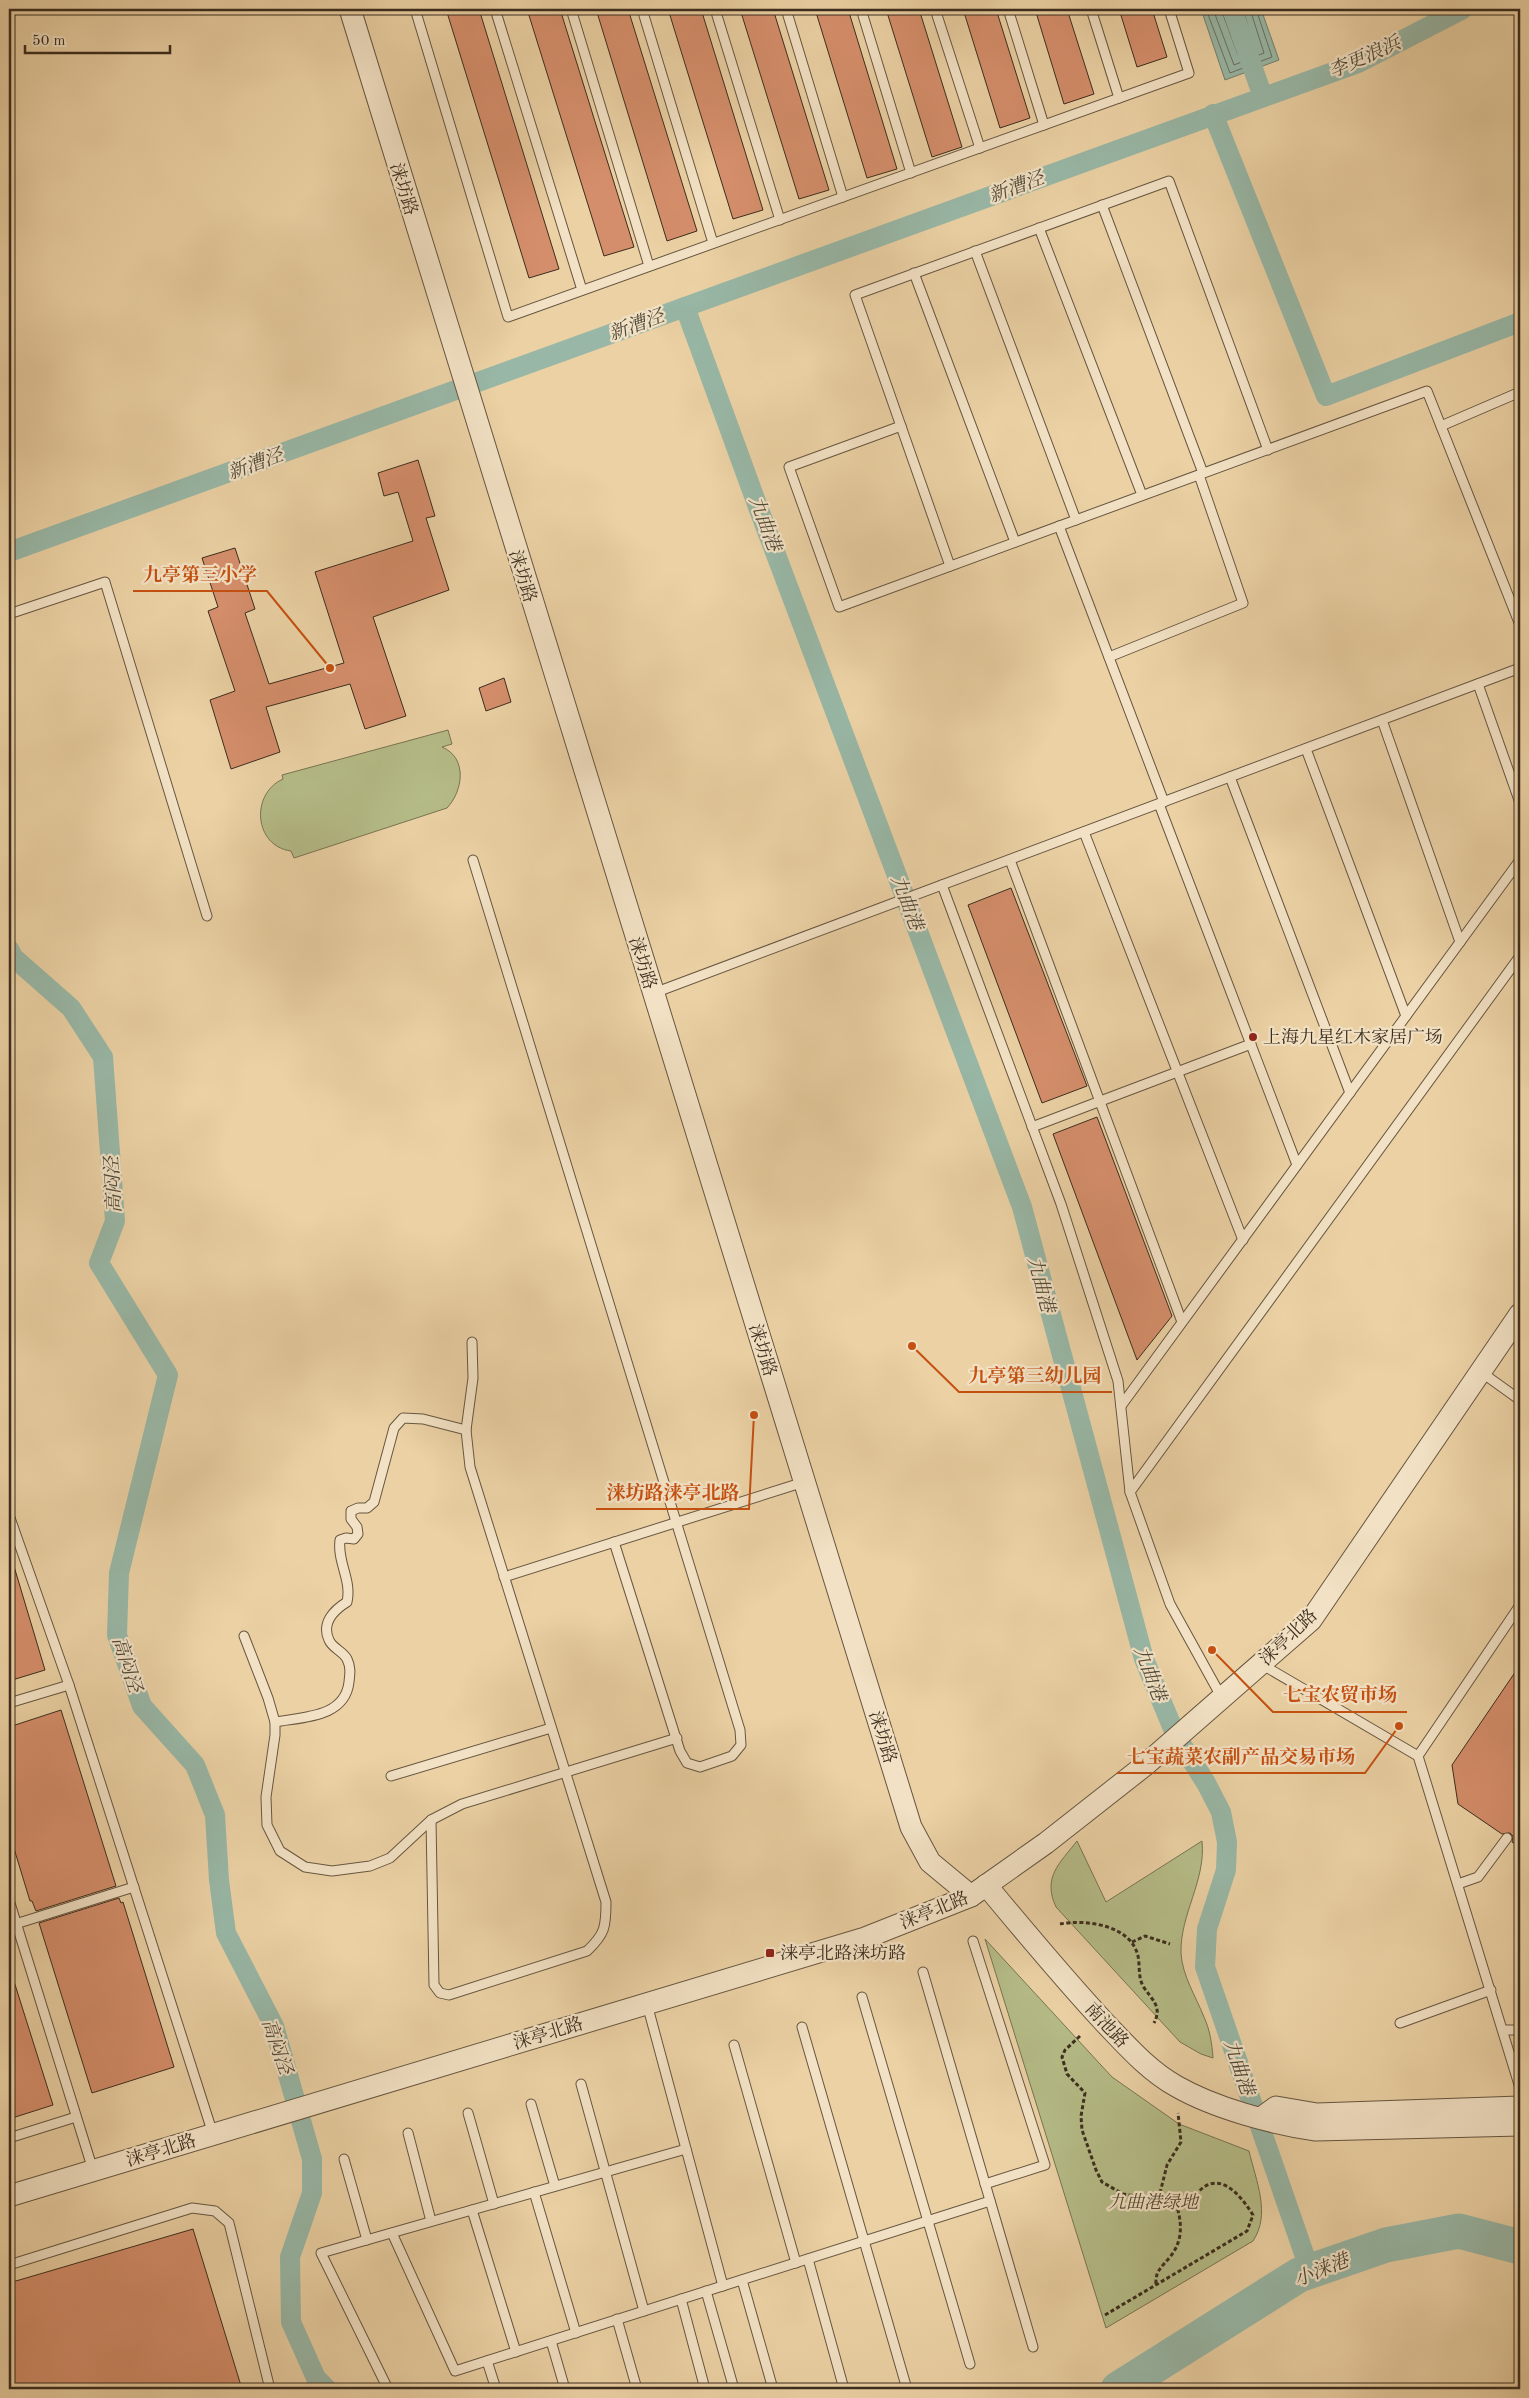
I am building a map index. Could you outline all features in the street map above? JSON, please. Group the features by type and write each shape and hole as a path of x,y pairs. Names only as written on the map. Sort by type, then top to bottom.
{"street":[{"name":"涞坊路","path":"350,9 478,431 911,1828 930,1862 979,1891"},
{"name":"涞亭北路","path":"9,2196 865,1938 979,1891 1076,1822 1144,1766 1311,1620 1520,1314"},
{"name":"南池路","path":"979,1891 1141,2061 1176,2086 1221,2106 1284,2125 1316,2130 1520,2125"},
{"path":"1261,2118 1276,2106 1317,2114 1520,2107"}],"lane":[{"path":"415,9 508,317 1189,73 1169,9"},
{"path":"495,9 582,290"},
{"path":"571,9 650,266"},
{"path":"642,9 713,243"},
{"path":"715,9 780,220"},
{"path":"786,9 843,197"},
{"path":"861,9 911,173"},
{"path":"935,9 980,148"},
{"path":"1008,9 1044,125"},
{"path":"1091,9 1120,98"},
{"path":"950,566 855,294 914,272 1168,181 1268,450"},
{"path":"1102,205 1201,474 1243,603 1109,657"},
{"path":"1039,228 1142,495"},
{"path":"975,251 1076,520"},
{"path":"914,272 1015,542"},
{"path":"901,426 790,468 839,607 1427,391 1520,625"},
{"path":"1441,426 1520,392"},
{"path":"1059,526 1297,1165"},
{"path":"9,614 105,582 207,916"},
{"path":"653,993 1520,668"},
{"path":"1478,684 1520,803"},
{"path":"1382,720 1460,942"},
{"path":"1306,749 1406,1016"},
{"path":"1230,777 1350,1093"},
{"path":"1084,832 1242,1240"},
{"path":"473,860 740,1730 741,1745 732,1756 700,1767 688,1763 676,1738 614,1542"},
{"path":"1010,860 1182,1322"},
{"path":"1121,1406 1520,860"},
{"path":"939,886 1061,1204 1115,1371 1121,1406 1130,1492 1170,1604 1222,1698"},
{"path":"1130,1492 1520,956"},
{"path":"1032,1127 1251,1044"},
{"path":"431,1820 434,1985 440,1993 449,1995 587,1951 600,1939 606,1924 606,1902 470,1467 466,1430 473,1378 472,1342"},
{"path":"1480,1372 1520,1400"},
{"path":"275,1722 323,1714 340,1704 348,1689 350,1670 347,1659 329,1641 327,1630 329,1619 334,1610 347,1602 349,1592 339,1548 340,1540 346,1538 354,1539 358,1534 357,1527 351,1519 351,1511 358,1508 367,1508 374,1502 394,1428 403,1418 423,1419 466,1430"},
{"path":"504,1577 804,1482"},
{"path":"9,1515 69,1685 213,2134"},
{"path":"1418,1756 1520,1606"},
{"path":"244,1636 268,1698 275,1722 275,1735 266,1796 267,1825 280,1851 305,1867 332,1871 370,1866 390,1858 431,1820 462,1804 676,1738"},
{"path":"1260,1664 1418,1756 1520,2088"},
{"path":"9,1703 69,1685"},
{"path":"391,1776 551,1728"},
{"path":"1458,1884 1478,1877 1507,1838"},
{"path":"12,1924 134,1887"},
{"path":"9,1900 12,1924 93,2170"},
{"path":"973,1941 1045,2165 986,2184"},
{"path":"923,1972 1033,2347"},
{"path":"1400,2023 1491,1990"},
{"path":"862,1997 970,2364"},
{"path":"647,2003 723,2286"},
{"path":"802,2026 907,2389"},
{"path":"1503,2030 1520,2030"},
{"path":"734,2045 796,2262"},
{"path":"581,2084 644,2311"},
{"path":"530,2104 555,2186"},
{"path":"468,2113 494,2204"},
{"path":"9,2138 76,2117"},
{"path":"408,2133 432,2221"},
{"path":"388,2389 321,2253 686,2149"},
{"path":"344,2159 367,2240"},
{"path":"534,2192 576,2332"},
{"path":"392,2233 454,2371 990,2201"},
{"path":"9,2265 192,2208 215,2211 229,2223 270,2389"},
{"path":"472,2210 516,2352"},
{"path":"808,2259 844,2389"},
{"path":"742,2280 773,2389"},
{"path":"706,2291 734,2389"},
{"path":"681,2299 705,2389"},
{"path":"618,2320 637,2389"},
{"path":"551,2341 565,2389"},
{"path":"487,2361 496,2389"}],"path":[{"path":"1060,1924 1087,1922 1103,1926 1121,1934 1132,1942 1138,1955 1142,1985 1157,2006 1158,2016 1154,2023"},
{"path":"1132,1942 1145,1936 1170,1944"},
{"path":"1080,2036 1065,2050 1062,2057 1067,2074 1085,2093 1081,2116 1082,2130 1102,2182 1123,2194 1141,2197 1155,2196 1160,2193 1167,2165 1181,2142 1178,2113"},
{"path":"1105,2315 1247,2230 1253,2215 1243,2200 1229,2187 1220,2184 1206,2186 1188,2200 1175,2201 1160,2193"},
{"path":"1156,2284 1157,2272 1172,2255 1181,2232 1182,2222 1175,2201"}],"green space":[{"path":"448,730 452,744 442,747 456,759 460,775 457,793 447,808 294,858 291,851 279,847 270,840 264,830 261,819 261,807 265,796 272,786 283,779 282,775"},
{"path":"1077,1841 1106,1902 1202,1841 1200,1870 1184,1925 1181,1953 1187,1978 1208,2027 1213,2058 1201,2054 1180,2042 1056,1907 1052,1896 1052,1879 1059,1864"},
{"name":"九曲港绿地","path":"985,1939 1112,2077 1179,2124 1249,2151 1258,2186 1261,2209 1261,2220 1253,2241 1106,2328"}],"water":[{"path":"1201,9 1261,9 1279,60 1225,80"}],"building":[{"path":"446,9 479,9 559,269 529,278"},
{"path":"527,9 560,9 634,247 604,256"},
{"path":"596,9 628,9 697,231 667,241"},
{"path":"668,9 701,9 763,210 733,219"},
{"path":"740,9 773,9 829,190 799,199"},
{"path":"815,9 848,9 897,169 867,178"},
{"path":"886,9 919,9 962,147 932,157"},
{"path":"963,9 996,9 1030,118 1000,128"},
{"path":"1035,9 1067,9 1094,94 1064,104"},
{"path":"1119,9 1152,9 1167,57 1137,67"},
{"path":"418,460 435,516 426,518 449,590 373,617 406,716 365,729 350,684 266,707 280,752 231,769 210,700 235,691 208,611 218,607 202,558 235,548 255,609 245,613 269,684 344,663 315,572 413,541 398,492 384,496 378,473"},
{"path":"504,678 511,702 486,711 479,688"},
{"path":"1011,888 1087,1086 1042,1103 968,905"},
{"path":"1097,1117 1172,1316 1137,1360 1053,1134"},
{"path":"13,1563 45,1670 9,1681 9,1564"},
{"path":"1520,1665 1520,1847 1512,1842 1513,1836 1510,1833 1502,1834 1458,1804 1452,1765"},
{"path":"61,1710 116,1886 36,1911 32,1901 30,1901 9,1832 9,1727"},
{"path":"119,1898 121,1903 123,1902 174,2067 92,2093 39,1923"},
{"path":"9,1975 12,1975 53,2105 9,2119"},
{"path":"193,2229 242,2389 9,2389 9,2283"}],"waterway":[{"path":"1232,9 1263,97"},
{"name":"新漕泾","path":"9,552 1358,63 1463,9"},
{"path":"1213,114 1326,396 1520,322"},
{"name":"九曲港","path":"685,307 758,507 1022,1207 1144,1659 1176,1736 1206,1783 1221,1812 1227,1842 1226,1870 1207,1929 1205,1967 1310,2271"},
{"name":"高闷泾","path":"9,949 13,957 71,1008 103,1057 115,1221 99,1263 168,1375 119,1573 117,1635 142,1706 195,1765 215,1815 219,1880 226,1933 274,2026 312,2159 312,2193 290,2257 291,2322 316,2378 327,2389"},
{"name":"九曲港","path":"1118,2389 1299,2275 1386,2245 1459,2231 1520,2247"}],"place":[{"name":"九亭第三小学","path":"330,668"},
{"name":"上海九星红木家居广场","path":"1253,1037"},
{"name":"九亭第三幼儿园","path":"912,1346"},
{"name":"涞坊路涞亭北路","path":"754,1415"},
{"name":"七宝农贸市场","path":"1212,1650"},
{"name":"七宝蔬菜农副产品交易市场","path":"1399,1726"},
{"name":"涞亭北路涞坊路","path":"770,1953"}],"water label":[{"name":"李更浪浜","path":"1364,56"},
{"name":"小涞港","path":"1321,2269"}]}
